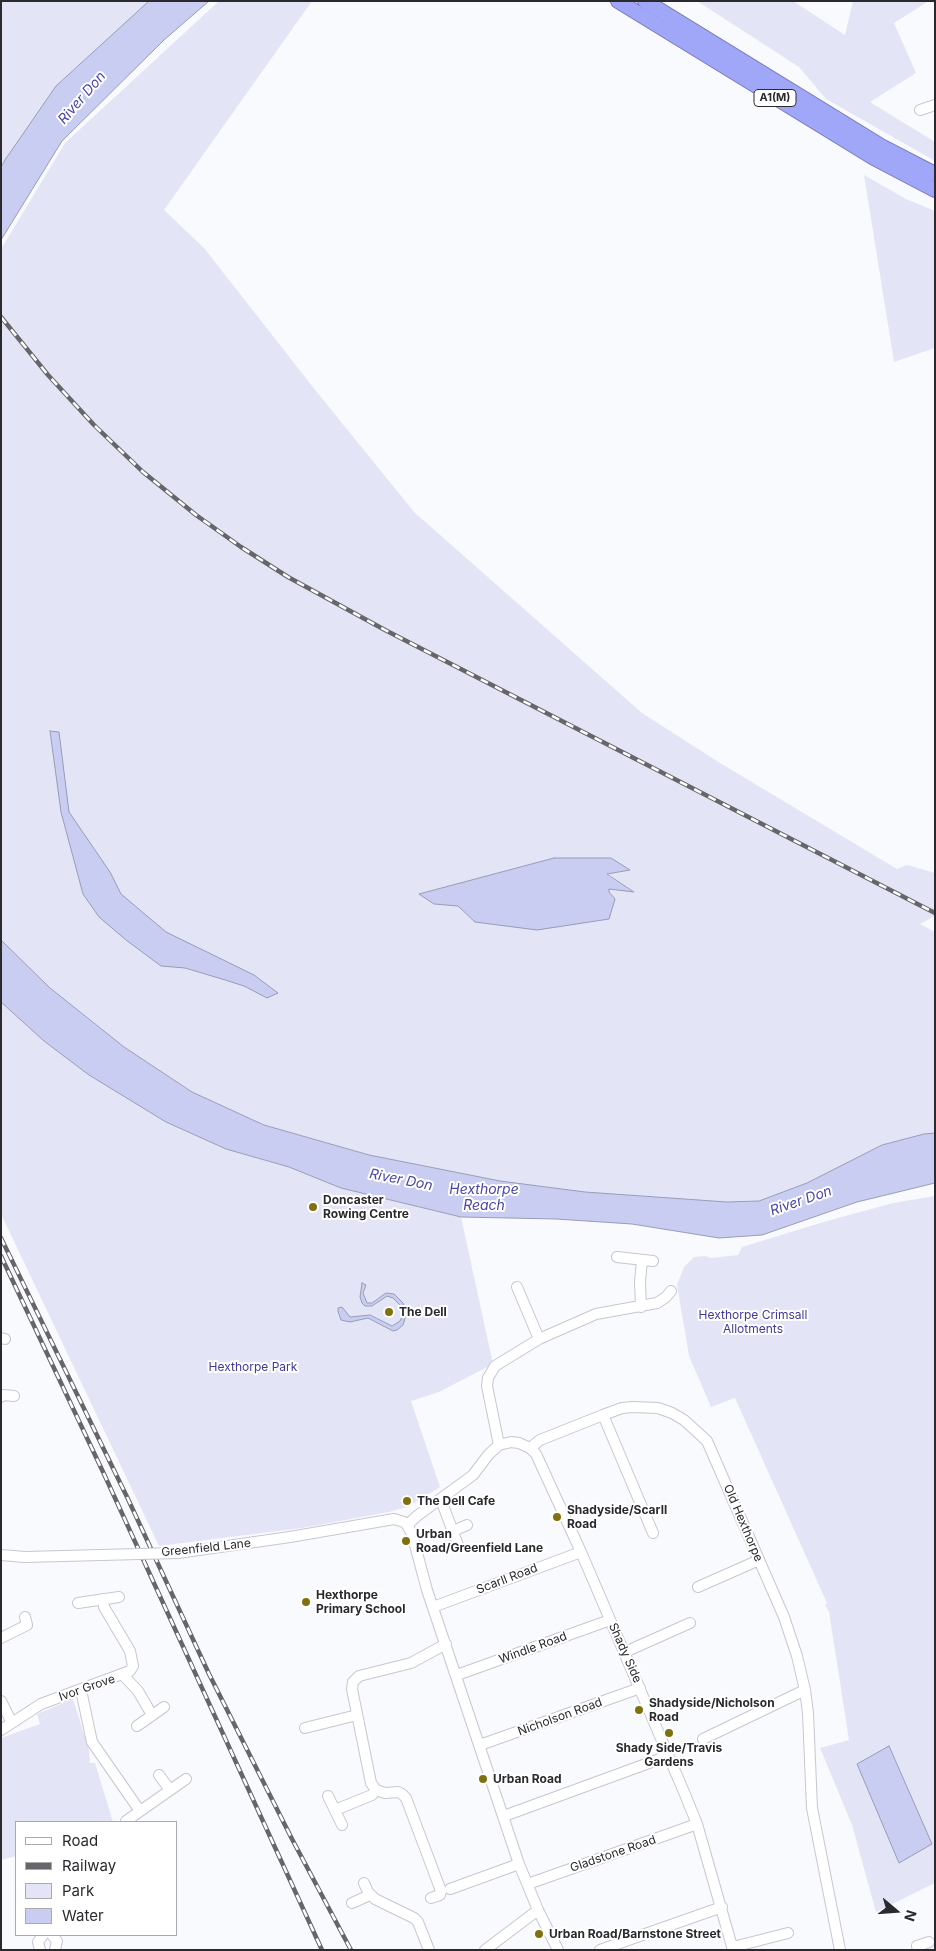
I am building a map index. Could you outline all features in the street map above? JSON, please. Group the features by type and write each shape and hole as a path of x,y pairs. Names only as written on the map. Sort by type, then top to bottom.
{"highway":[{"name":"A1(M)","path":"618,1 874,158 935,190"},
{"name":"A1(M)","path":"645,1 881,146 935,174"}],"street":[{"path":"920,110 935,105"},
{"path":"618,1257 653,1261"},
{"path":"641,1307 640,1282 642,1260"},
{"path":"517,1287 539,1339"},
{"path":"499,1445 487,1386 488,1378 496,1366 539,1339 596,1314 641,1307 663,1300 671,1291"},
{"path":"2,1394 14,1396"},
{"name":"Old Hexthorpe","path":"530,1448 540,1440 603,1414 622,1408 645,1406 658,1408 684,1420 707,1441 714,1453 790,1632 805,1690 808,1713 812,1808 840,1950"},
{"path":"603,1414 653,1533"},
{"path":"530,1448 511,1442 499,1445 489,1454 473,1475 417,1516 408,1525 433,1607 519,1864 538,1910 558,1950"},
{"name":"Shady Side","path":"530,1448 539,1460 581,1552 697,1824 733,1948"},
{"path":"441,1500 458,1546"},
{"name":"Greenfield Lane","path":"1,1555 25,1557 178,1553 290,1537 394,1519 408,1525"},
{"path":"452,1531 467,1525"},
{"name":"Scarll Road","path":"433,1607 581,1552"},
{"path":"698,1587 759,1560"},
{"path":"78,1603 119,1597"},
{"name":"Ivor Grove","path":"1,1730 41,1704 130,1671 133,1666 132,1658 104,1607 103,1599"},
{"path":"1,1638 27,1625 25,1617"},
{"name":"Windle Road","path":"456,1675 610,1620"},
{"path":"625,1652 690,1623"},
{"path":"431,1898 440,1894 441,1891 406,1798 398,1792 385,1793 376,1790 371,1783 352,1689 355,1678 411,1663 446,1644"},
{"path":"123,1675 138,1691 152,1714"},
{"name":"Nicholson Road","path":"480,1745 640,1688"},
{"path":"81,1690 92,1742 140,1811"},
{"path":"703,1739 805,1690"},
{"path":"1,1701 12,1723"},
{"path":"137,1726 164,1707"},
{"path":"305,1728 358,1714"},
{"path":"504,1816 668,1756"},
{"path":"160,1774 170,1790"},
{"path":"126,1821 186,1779"},
{"path":"335,1810 372,1795 376,1790"},
{"path":"328,1796 342,1825"},
{"name":"Gladstone Road","path":"528,1884 697,1824"},
{"path":"450,1889 519,1864"},
{"path":"364,1883 370,1895 375,1899 414,1918 420,1926 429,1950"},
{"path":"352,1903 370,1895"},
{"path":"600,1950 722,1907"},
{"path":"485,1950 538,1910"},
{"path":"733,1948 788,1933"},
{"path":"38,1949 39,1939 42,1936"},
{"path":"53,1936 57,1940 56,1950"},
{"path":"630,1939 634,1950"},
{"path":"918,1950 917,1946 929,1942"}],"green space":[{"path":"1,1 149,1 56,86 1,170"},
{"path":"219,1 312,1 164,210 204,248 414,512 642,713 720,763 897,869 907,865 935,873 935,916 920,924 935,932 935,1133 882,1145 807,1183 759,1201 727,1202 585,1192 500,1181 369,1155 264,1125 192,1092 124,1047 50,988 1,940 1,249 65,143","holes":["607,873 633,891 609,888 609,892 475,922 458,906 434,904 420,894"]},
{"path":"697,1 793,1 845,35 853,1 929,1 894,23 916,73 870,102 935,142 935,161 826,99 799,67"},
{"path":"864,175 906,199 935,211 935,348 894,362"},
{"name":"Hexthorpe Park","path":"1,1002 44,1041 91,1076 166,1122 226,1149 289,1167 341,1188 461,1217 493,1364 439,1392 411,1401 440,1487 409,1506 389,1512 302,1528 159,1546 1,1214"},
{"name":"Hexthorpe Crimsall Allotments","path":"935,1196 935,1883 876,1912 852,1825 820,1748 849,1740 829,1612 825,1605 827,1603 735,1398 711,1407 689,1356 677,1285 684,1267 694,1257 705,1256 711,1258 738,1255 742,1247 827,1221 893,1203"},
{"path":"73,1699 89,1750 90,1763 95,1763 113,1821 15,1821 15,1856 1,1860 1,1738 40,1724 37,1714"}],"water":[{"name":"River Don","path":"149,1 209,1 164,40 62,141 1,240 1,167 5,160 56,86"},
{"path":"50,731 59,732 69,812 110,872 121,894 166,932 254,975 278,993 267,998 244,986 222,979 185,968 161,966 99,917 83,894 61,812"},
{"path":"554,858 611,858 630,870 607,874 634,892 609,889 609,892 615,899 609,919 537,930 475,922 458,906 434,904 419,894"},
{"path":"1,940 50,988 124,1047 192,1092 264,1125 369,1155 500,1181 585,1192 727,1202 759,1201 807,1183 882,1145 935,1133 935,1183 857,1202 762,1235 719,1238 632,1224 556,1219 461,1217 341,1188 289,1167 226,1149 166,1122 89,1075 44,1041 1,1002"},
{"path":"362,1283 366,1285 363,1293 367,1303 372,1303 386,1293 394,1294 403,1303 406,1315 403,1325 393,1331 368,1318 350,1322 341,1320 338,1308 342,1307 350,1317 370,1315 392,1326 400,1321 403,1315 401,1306 393,1298 387,1296 372,1306 365,1306 362,1303 360,1297"},
{"path":"889,1746 932,1844 899,1863 857,1764"}],"railway":[{"path":"1,317 48,375 94,425 143,472 196,515 288,577 385,630 935,913"},
{"path":"1,1238 128,1499 209,1674 292,1839 351,1950"},
{"path":"1,1256 104,1474 322,1950"}],"place":[{"name":"Doncaster Rowing Centre","path":"313,1207"},
{"name":"The Dell","path":"389,1312"},
{"name":"The Dell Cafe","path":"407,1501"},
{"name":"Shadyside/Scarll Road","path":"557,1517"},
{"name":"Urban Road/Greenfield Lane","path":"406,1541"},
{"name":"Hexthorpe Primary School","path":"306,1602"},
{"name":"Shadyside/Nicholson Road","path":"639,1710"},
{"name":"Shady Side/Travis Gardens","path":"669,1733"},
{"name":"Urban Road","path":"483,1779"},
{"name":"Urban Road/Barnstone Street","path":"539,1934"}],"water label":[{"name":"Hexthorpe Reach","path":"484,1198"}]}
